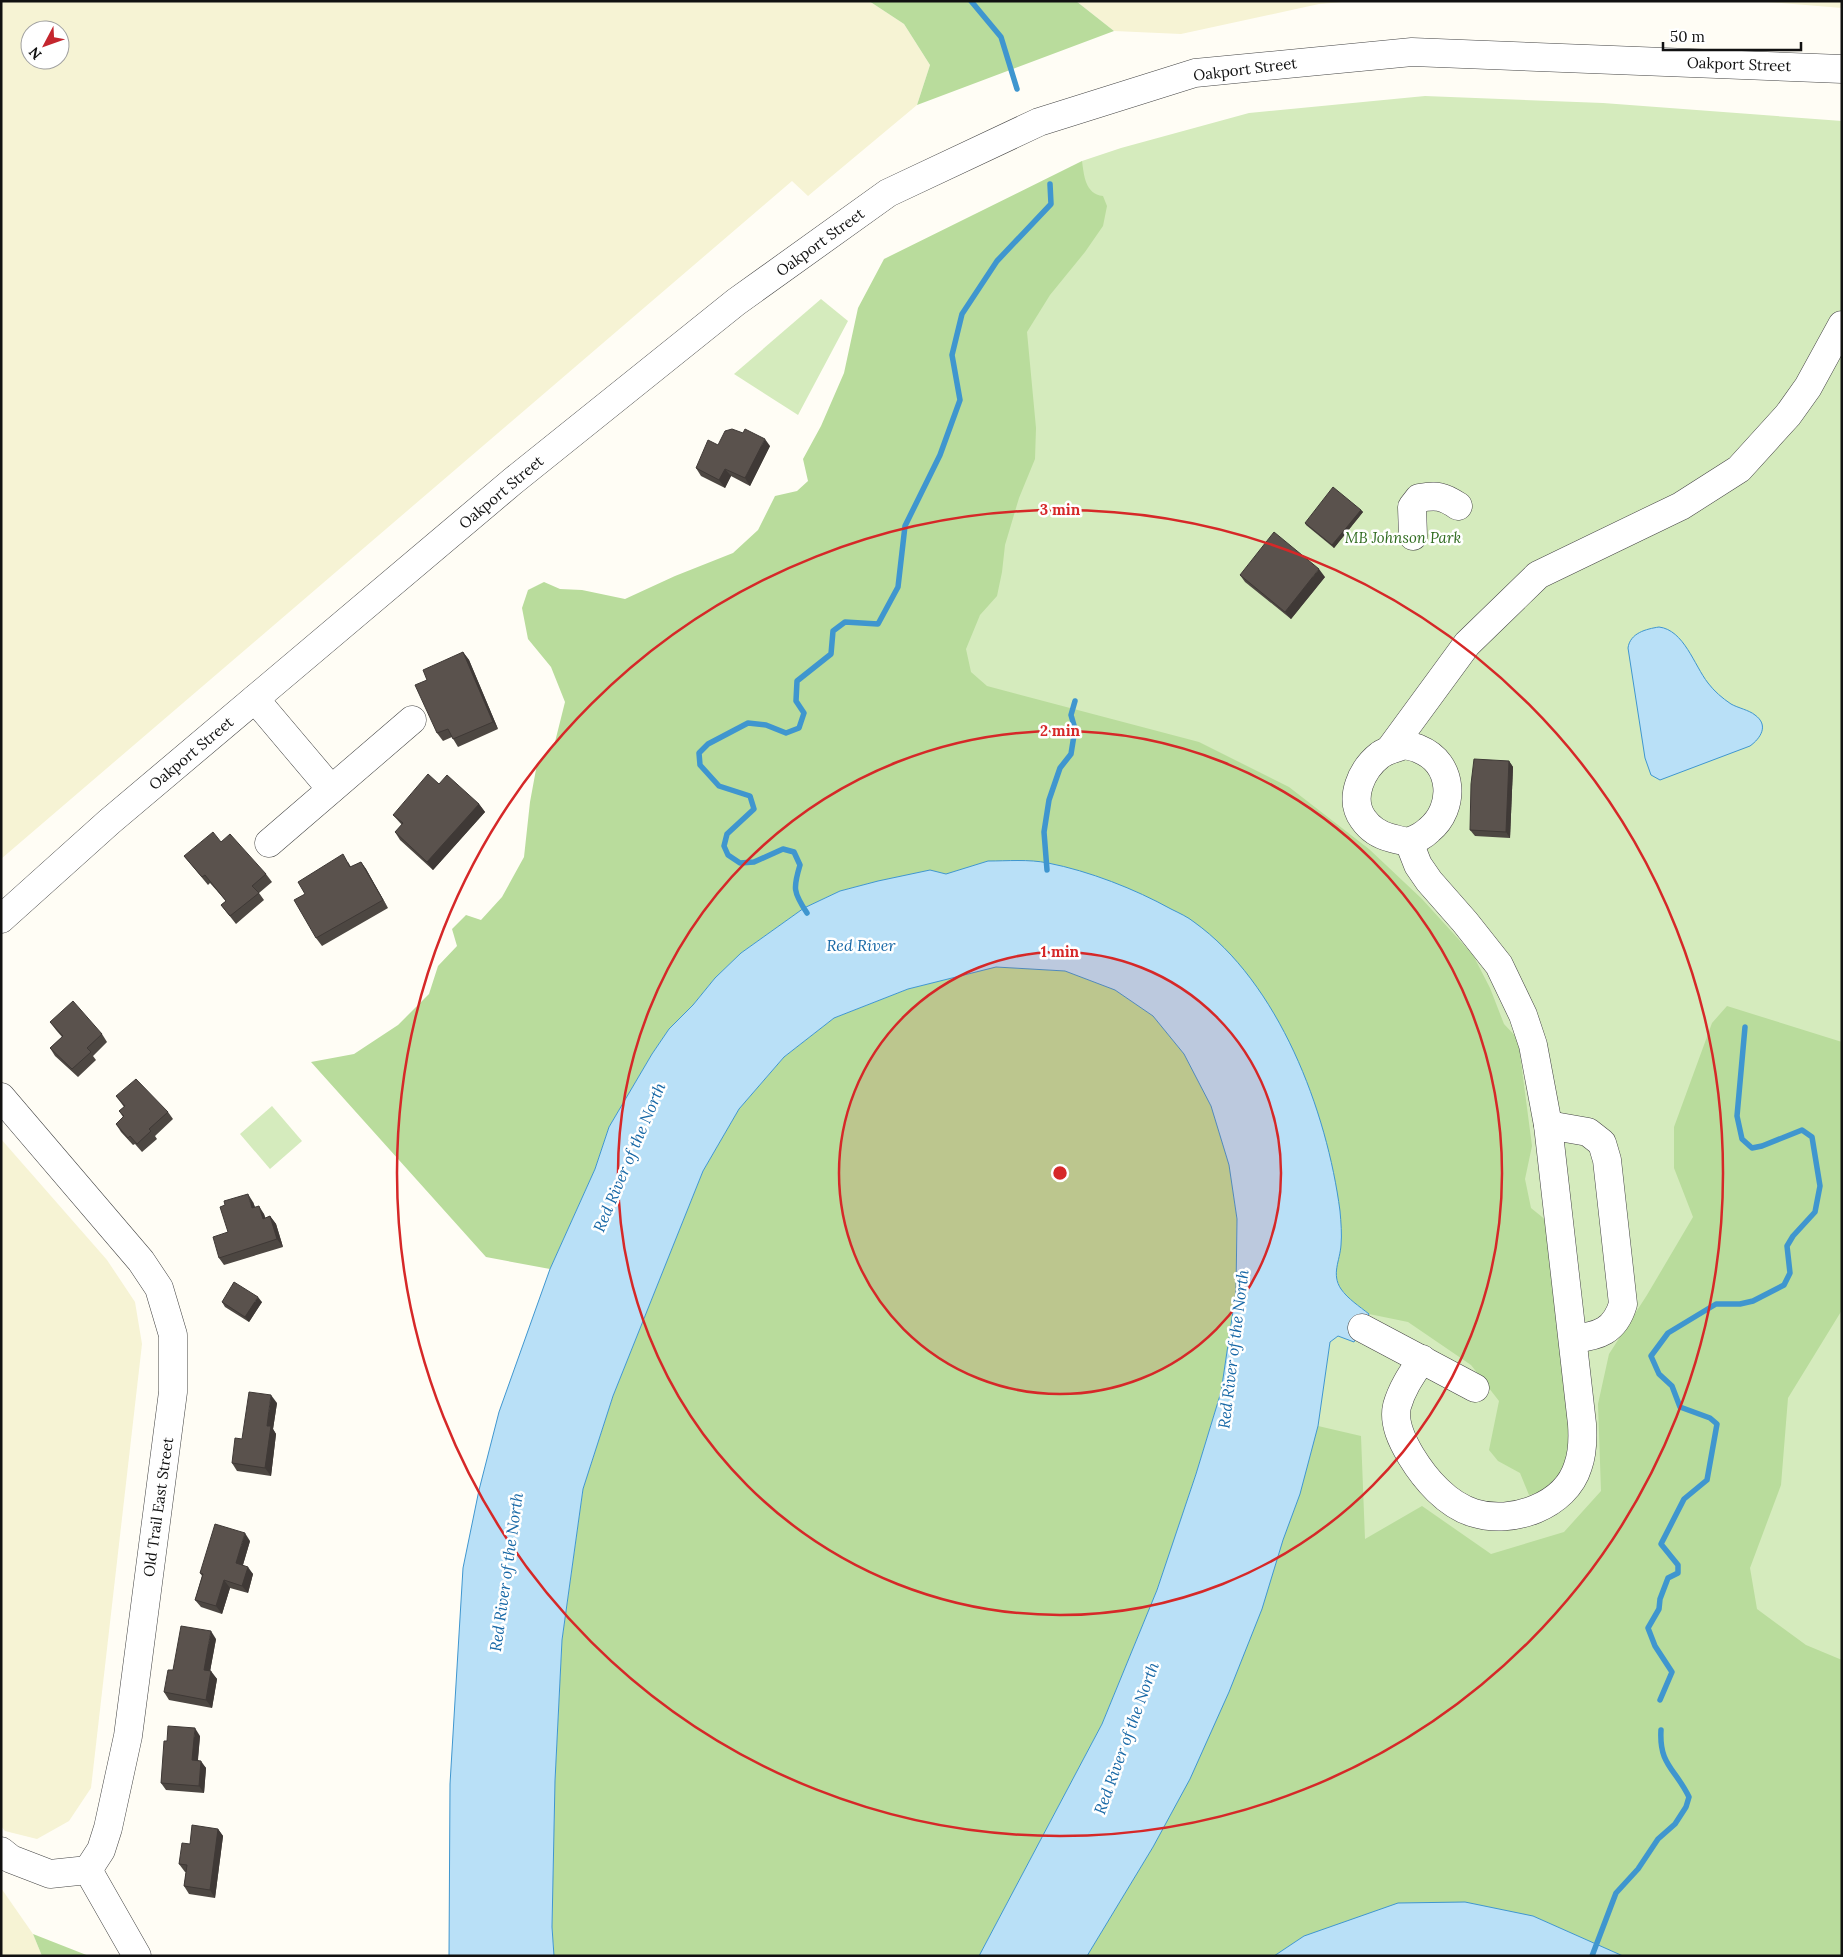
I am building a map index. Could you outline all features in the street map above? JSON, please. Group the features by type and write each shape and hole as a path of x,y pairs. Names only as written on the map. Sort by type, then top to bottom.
{"street":[{"name":"Oakport Street","path":"1,919 109,822 513,481 736,302 888,193 1038,122 1195,73 1412,52 1842,69"},
{"path":"1390,749 1467,644 1538,575 1680,506 1739,469 1788,415 1808,387 1842,325"},
{"path":"1413,536 1412,507 1419,498 1445,497 1458,506"},
{"path":"255,699 331,789"},
{"path":"269,843 412,720"},
{"path":"1404,745 1419,749 1432,756 1442,768 1448,781 1449,796 1445,811 1437,824 1426,833 1409,842 1383,836 1371,828 1362,818 1356,804 1357,790 1370,764 1390,749 1404,745"},
{"path":"1409,842 1418,865 1429,882 1482,942 1499,965 1512,989 1533,1045 1548,1125 1567,1303 1573,1339 1583,1445 1578,1467 1570,1484 1541,1507 1515,1516 1474,1513 1457,1505 1441,1494 1415,1463 1404,1444 1397,1424 1397,1407 1404,1386 1422,1359"},
{"name":"Old Trail East Street","path":"1,1097 141,1261 160,1288 173,1335 173,1392 128,1736 108,1828 101,1850 88,1870"},
{"path":"1548,1125 1588,1132 1602,1143 1607,1160 1623,1304 1619,1318 1608,1329 1596,1336 1573,1339"},
{"path":"1362,1328 1475,1388"},
{"path":"1,1851 11,1859 50,1874 88,1870 136,1956"}],"shaded area":[{"path":"1,1 869,1 904,24 930,65 917,105 808,196 792,181 1,859"},
{"path":"1076,1 1355,1 1319,4 1181,34 1114,31"},
{"path":"1755,1 1842,1 1842,8"},
{"path":"1,1139 107,1260 135,1302 142,1344 91,1788 69,1821 37,1839 5,1831 1,1826"},
{"path":"1,1888 33,1934 42,1956 1,1956"}],"green space":[{"path":"869,1 1076,1 1114,31 917,105 930,65 904,24"},
{"name":"MB Johnson Park","path":"1425,96 1603,103 1842,121 1842,1956 1623,1956 1533,1916 1304,1936 1274,1956 1087,1956 1153,1847 1318,1425 1330,1342 1338,1336 1354,1341 1369,1314 708,744 1051,204 1082,161 1121,148 1249,113"},
{"path":"1082,161 1086,183 1092,192 1103,196 1107,206 1103,226 1085,252 1050,295 1027,332 1036,428 1035,459 1019,498 1005,545 997,596 980,615 966,649 971,672 987,686 1199,742 1289,787 1369,849 1422,899 1473,955 1490,988 1504,1024 1518,1039 1532,1146 1525,1179 1531,1208 1547,1221 1572,1422 1570,1461 1548,1490 1529,1495 1520,1473 1498,1461 1489,1450 1499,1401 1471,1365 1408,1322 1369,1314 1352,1301 1340,1288 1335,1273 1341,1245 1146,896 1092,876 1047,863 988,861 946,874 930,870 878,881 840,891 804,908 741,953 715,978 693,1005 669,1029 652,1054 609,1127 595,1169 550,1269 486,1257 311,1062 354,1054 398,1025 429,994 438,966 457,946 452,929 466,915 481,920 502,897 524,857 530,802 537,764 554,746 565,702 551,667 528,639 522,608 528,590 544,582 560,589 582,590 625,599 675,576 733,553 758,530 775,496 797,491 808,481 803,459 821,426 844,373 858,308 884,259"},
{"path":"821,299 848,321 798,415 734,374"},
{"path":"996,967 1065,971 1115,990 1153,1016 1184,1054 1211,1106 1229,1165 1237,1219 1236,1291 1221,1392 1157,1590 1102,1724 979,1956 554,1956 552,1927 555,1781 562,1640 583,1489 613,1396 703,1171 739,1109 784,1057 834,1018 908,989"},
{"path":"1727,1006 1842,1042 1842,1310 1788,1398 1781,1485 1750,1568 1757,1609 1806,1645 1842,1660 1842,1956 1623,1956 1533,1916 1304,1936 1274,1956 1087,1956 1153,1847 1190,1779 1229,1692 1262,1609 1283,1540 1300,1494 1318,1426 1361,1436 1365,1539 1422,1506 1491,1554 1564,1532 1601,1491 1598,1404 1609,1354 1647,1295 1693,1217 1674,1168 1674,1127 1712,1023"},
{"path":"272,1106 302,1141 270,1169 240,1134"},
{"path":"33,1934 89,1956 42,1956"}],"water":[{"path":"1659,627 1675,634 1682,641 1703,676 1721,697 1731,704 1755,715 1762,723 1760,735 1750,746 1660,780 1651,775 1645,758 1628,648 1635,635"},
{"name":"Red River","path":"988,861 1026,861 1064,866 1111,881 1142,894 1194,922 1224,948 1251,979 1274,1014 1294,1052 1311,1092 1324,1132 1340,1211 1341,1237 1336,1273 1338,1283 1347,1296 1369,1314 1354,1342 1338,1336 1330,1342 1318,1426 1300,1494 1283,1540 1262,1609 1229,1692 1190,1779 1153,1847 1087,1956 979,1956 1102,1724 1157,1590 1221,1392 1236,1291 1237,1219 1229,1165 1211,1106 1184,1054 1153,1016 1115,990 1065,971 996,967 908,989 834,1018 784,1057 739,1109 703,1171 613,1396 583,1489 562,1640 555,1781 552,1927 554,1956 449,1956 450,1784 463,1568 479,1490 499,1412 550,1269 595,1169 609,1127 669,1029 693,1005 715,978 741,953 804,908 840,891 878,881 930,870 946,874"},
{"path":"1465,1902 1533,1916 1623,1956 1274,1956 1304,1936 1398,1903"}],"building":[{"path":"732,429 743,433 745,429 765,439 745,478 725,469 719,480 696,468 708,440 718,445 725,431"},
{"path":"1333,487 1361,510 1332,545 1305,523"},
{"path":"1274,532 1319,569 1285,612 1240,575"},
{"path":"463,652 493,722 453,739 448,729 437,733 415,685 427,680 423,670"},
{"path":"1474,759 1509,761 1506,832 1470,830 1471,784"},
{"path":"428,774 439,784 447,775 479,804 427,862 395,832 403,823 393,815"},
{"path":"213,832 221,842 230,834 266,874 252,886 259,893 230,916 221,905 226,901 205,875 202,877 184,856"},
{"path":"343,854 350,867 361,862 383,900 316,938 294,900 305,894 298,882"},
{"path":"73,1001 102,1034 87,1048 91,1052 72,1069 50,1048 63,1036 50,1022"},
{"path":"136,1079 168,1112 149,1129 151,1131 137,1144 130,1136 128,1138 116,1124 124,1116 119,1111 125,1106 116,1096"},
{"path":"248,1194 252,1208 259,1206 263,1219 270,1216 277,1239 219,1258 213,1237 228,1232 220,1207 225,1205 224,1201"},
{"path":"234,1282 258,1297 245,1317 222,1302"},
{"path":"249,1392 271,1395 267,1426 271,1426 265,1468 232,1463 235,1438 242,1439"},
{"path":"215,1524 245,1533 236,1563 248,1567 242,1586 224,1580 216,1606 195,1600 203,1574 200,1573"},
{"path":"181,1626 211,1631 204,1670 211,1671 206,1700 164,1692 168,1670 173,1670"},
{"path":"168,1726 195,1728 192,1760 201,1761 199,1786 161,1783 164,1741 167,1741"},
{"path":"192,1825 218,1829 210,1890 184,1886 187,1865 179,1864 182,1843 190,1844"}],"waterway":[{"path":"971,1 1001,37 1017,89"},
{"path":"807,913 797,895 795,885 800,865 794,852 783,849 754,862 740,863 728,855 724,846 727,834 754,809 750,796 719,786 700,765 699,753 708,744 748,723 766,725 786,733 799,728 804,713 796,701 797,681 831,654 833,631 845,622 878,624 898,587 905,526 940,455 960,400 952,355 962,314 997,261 1051,204 1050,184"},
{"path":"1047,870 1044,832 1049,800 1060,768 1071,754 1075,729 1071,715 1075,701"},
{"path":"1660,1700 1672,1672 1655,1646 1648,1628 1659,1609 1660,1599 1668,1578 1678,1573 1678,1565 1661,1544 1684,1499 1707,1480 1717,1424 1710,1418 1680,1407 1672,1386 1659,1374 1651,1356 1668,1333 1716,1304 1740,1304 1753,1301 1784,1285 1790,1273 1787,1246 1793,1236 1815,1212 1820,1186 1812,1137 1802,1130 1762,1146 1752,1148 1742,1139 1737,1116 1745,1027"},
{"path":"1592,1956 1616,1893 1638,1869 1658,1839 1675,1824 1686,1807 1689,1797 1665,1759 1661,1742 1661,1730"}],"water label":[{"name":"Red River of the North","path":"629,1157"},
{"name":"Red River of the North","path":"1233,1349"},
{"name":"Red River of the North","path":"506,1572"},
{"name":"Red River of the North","path":"1126,1738"}]}
